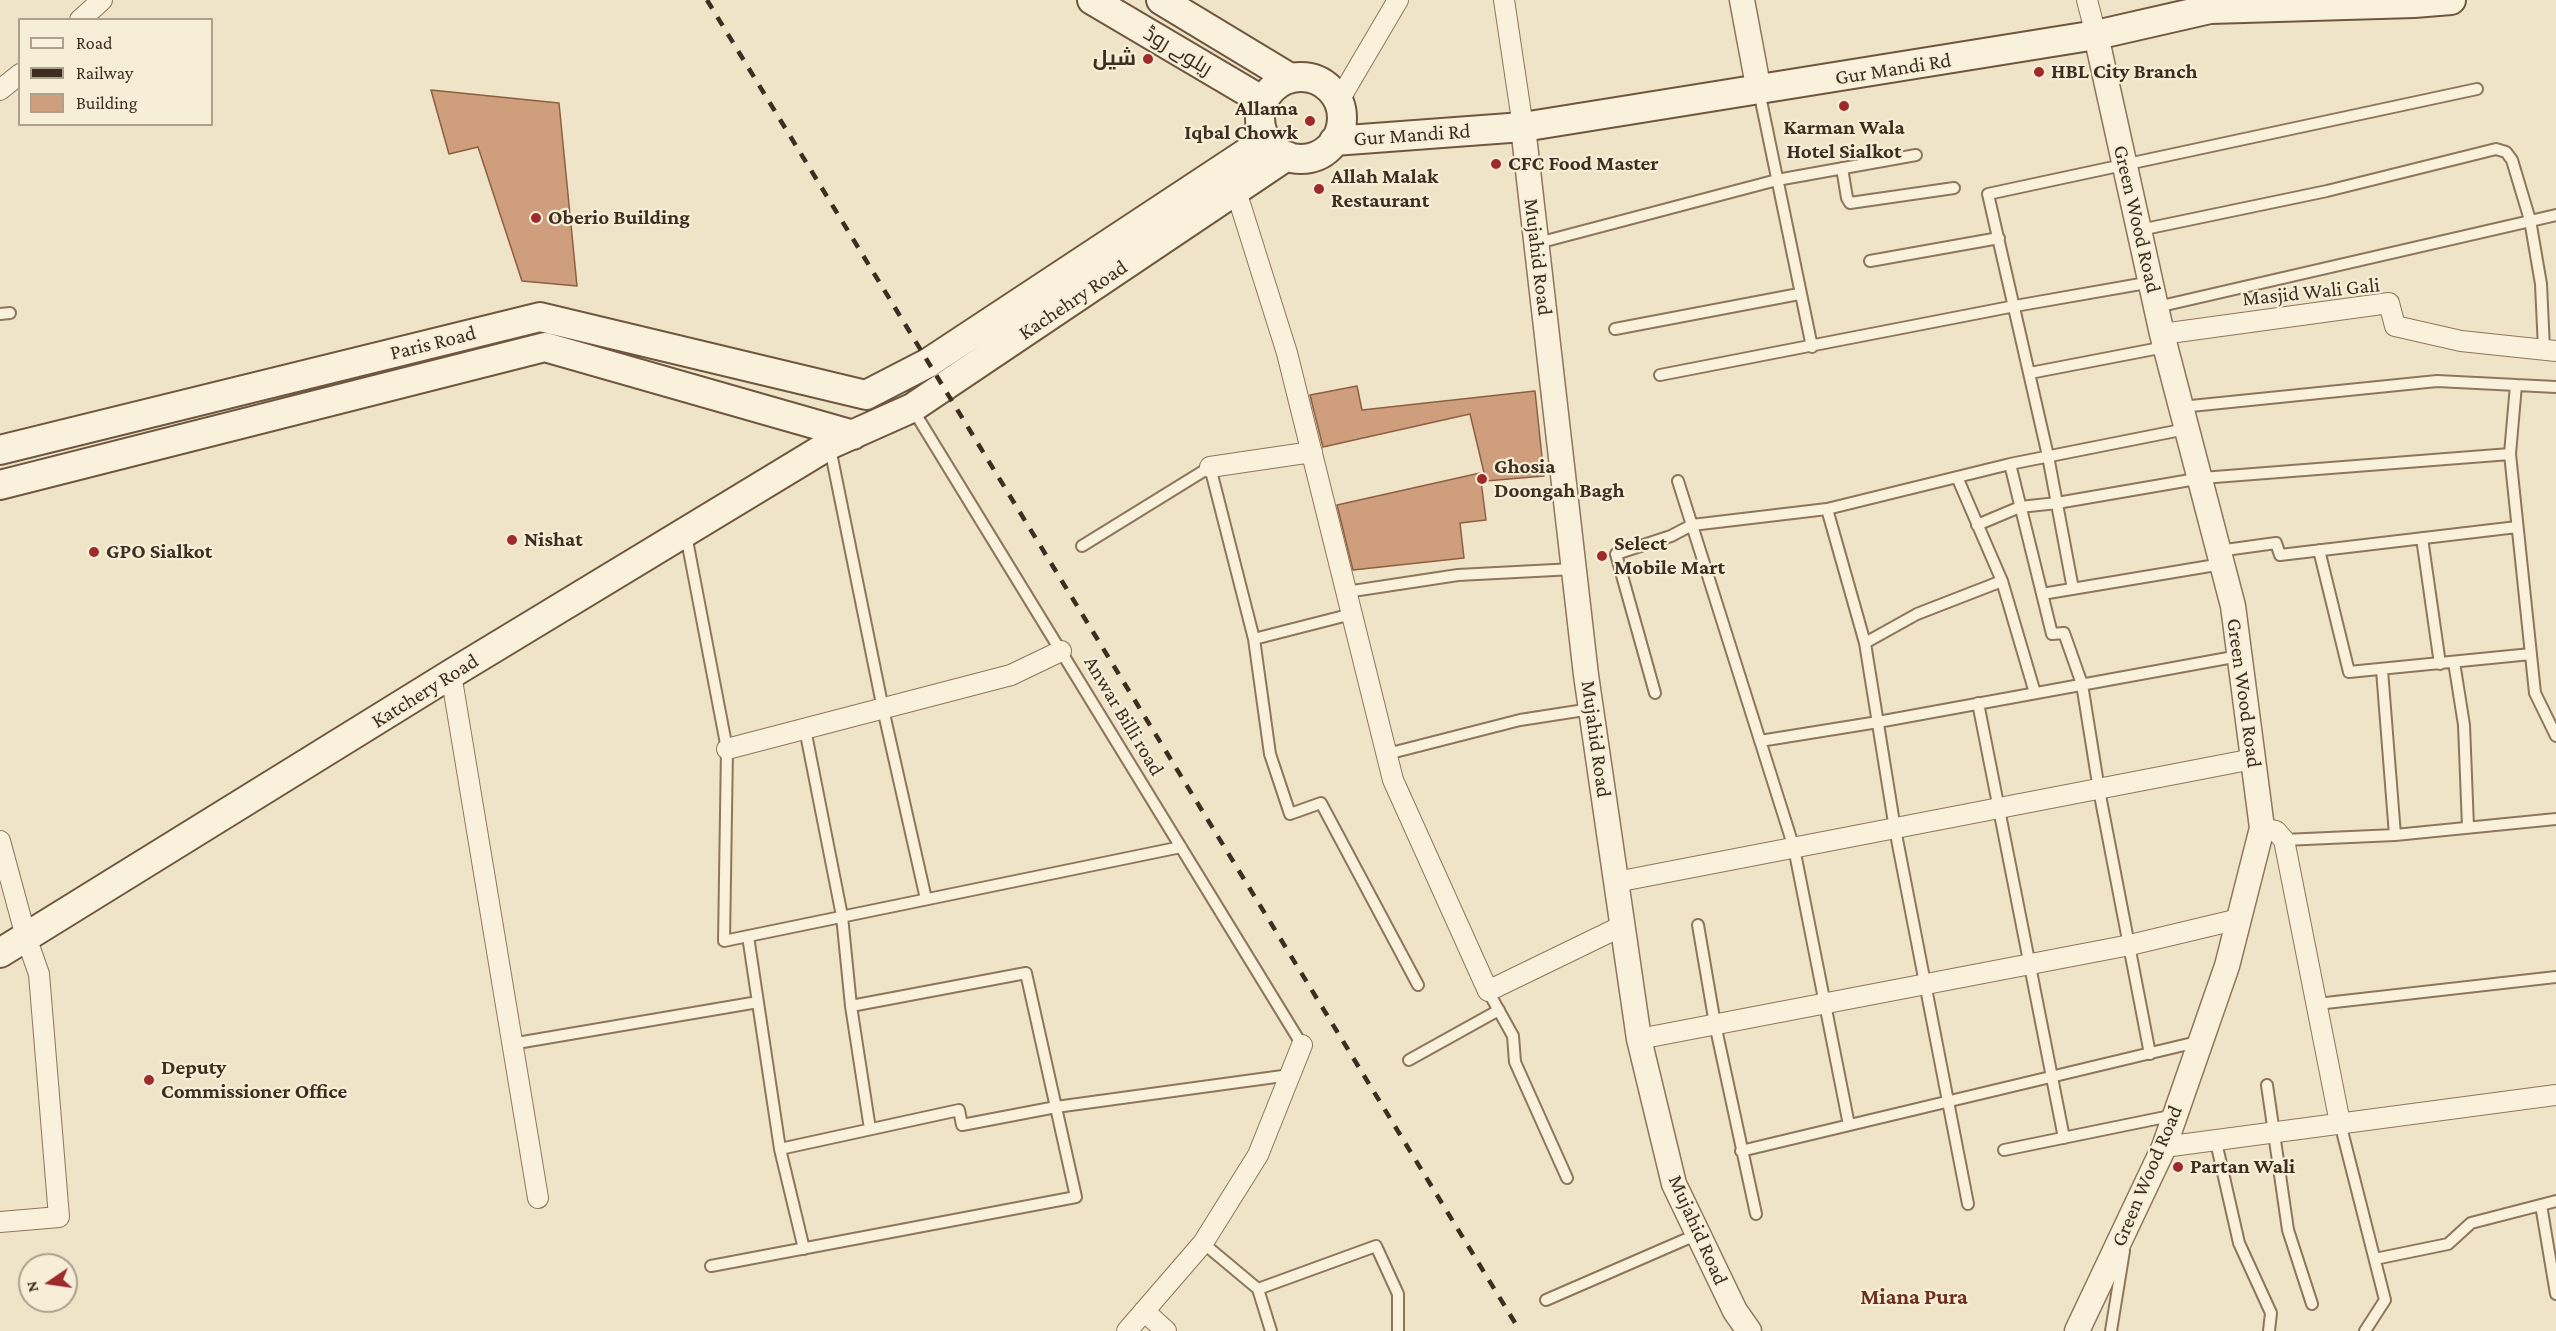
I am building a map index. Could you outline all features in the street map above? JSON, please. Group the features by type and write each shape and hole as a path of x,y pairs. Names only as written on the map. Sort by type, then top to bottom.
{"main road":[{"name":"ریلوے روڈ","path":"1092,0 1263,101"},
{"path":"1161,0 1290,78"},
{"name":"Gur Mandi Rd","path":"1334,141 1523,127 2096,36 2210,9 2249,4 2451,0"},
{"path":"1307,77 1331,90 1338,102 1341,116 1340,129 1334,141 1324,151 1313,157 1276,148 1261,128 1260,114 1263,101 1270,90 1290,78 1307,77"},
{"name":"Kachehry Road","path":"841,440 928,397 1236,191 1276,148"},
{"name":"Kachehry Road","path":"866,395 928,363 1276,148"},
{"name":"Paris Road","path":"0,450 540,317 866,395"},
{"path":"568,354 575,325"},
{"name":"Paris Road","path":"0,485 545,347 841,440"},
{"path":"80,430 88,462"},
{"name":"Katchery Road","path":"0,953 451,674 841,440"}],"street":[{"path":"82,18 102,0"},
{"path":"1338,102 1398,0"},
{"path":"1504,0 1523,127"},
{"path":"1742,0 1759,90"},
{"path":"2088,0 2096,36"},
{"name":"Green Wood Road","path":"2077,1331 2164,1147 2228,966 2262,828 2232,606 2202,478 2164,341 2096,36"},
{"path":"0,90 18,76"},
{"name":"Mujahid Road","path":"1523,127 1591,709 1639,1039 1674,1184 1735,1311 1749,1331"},
{"path":"1236,191 1287,352 1394,780 1488,991 1622,926"},
{"name":"Masjid Wali Gali","path":"2164,341 2390,303 2395,326 2461,341 2550,350"},
{"path":"1210,467 1312,452"},
{"path":"727,749 1011,675 1061,651"},
{"path":"451,674 538,1198"},
{"path":"1616,882 2253,759"},
{"path":"2262,828 2276,831 2284,840 2340,1123"},
{"path":"0,841 26,937 39,974 59,1217 0,1222"},
{"path":"1639,1039 2130,945 2239,919"},
{"path":"1127,1331 1203,1243 1258,1155 1302,1045"},
{"path":"2164,1147 2216,1142 2340,1123 2556,1095"},
{"path":"1144,1311 1166,1331"}],"lane":[{"path":"2073,589 2048,456 1989,194 2124,167 2477,89"},
{"path":"1759,90 1799,294 1812,346"},
{"path":"2140,230 2327,191 2496,149 2506,152 2512,160 2530,219 2550,350"},
{"path":"1538,243 1778,180 1916,155"},
{"path":"1842,168 1847,198 1850,203 1954,188"},
{"path":"2157,307 2530,219 2556,215"},
{"path":"1870,261 1999,238"},
{"path":"1660,375 2015,306 2152,282"},
{"path":"1615,329 1799,294"},
{"path":"2030,373 2164,341"},
{"path":"1655,693 1616,554 1671,536 1692,525 1827,509 2048,456 2184,418 2437,381 2556,387"},
{"path":"2516,385 2510,454 2535,693 2556,736"},
{"name":"Anwar Billi road","path":"928,397 1061,651 1302,1045"},
{"path":"841,440 883,709 926,899"},
{"path":"1977,525 2020,507 2057,503 2202,478 2510,454"},
{"path":"2010,464 2052,634 2064,633 2082,684 2099,790 2150,1054"},
{"path":"1082,546 1210,467 1254,639 1270,754 1290,814 1321,803 1418,985"},
{"path":"1957,477 2002,581 2035,693"},
{"path":"1678,481 1794,848 1849,1125"},
{"path":"1827,509 1864,643 1895,829 1968,1204"},
{"path":"2042,594 2277,543 2280,555 2517,527"},
{"path":"685,532 727,749 724,940 1181,847"},
{"path":"2422,538 2440,664"},
{"path":"2319,550 2349,672 2531,654"},
{"path":"1346,592 1458,574 1574,569"},
{"path":"1864,643 1917,614 2002,581"},
{"path":"1254,639 1352,614"},
{"path":"1760,741 1878,722 2239,656"},
{"path":"2454,662 2464,724 2468,827"},
{"path":"2382,670 2395,835"},
{"path":"1978,703 2064,1138"},
{"path":"1387,753 1520,720 1591,709"},
{"path":"805,729 842,916 851,1006 870,1129"},
{"path":"2284,840 2395,835 2556,819"},
{"path":"1698,925 1715,1024 1756,1214"},
{"path":"748,936 780,1149 804,1249"},
{"path":"711,1266 1076,1197 1026,973 851,1006"},
{"path":"2317,1004 2556,977"},
{"path":"1488,991 1513,1036 1515,1062 1567,1178"},
{"path":"512,1044 758,1002"},
{"path":"1409,1060 1499,1010"},
{"path":"1741,1151 2201,1041"},
{"path":"780,1149 959,1110 962,1125 1056,1107 1290,1074"},
{"path":"2266,1085 2288,1230 2312,1304"},
{"path":"2004,1150 2175,1115"},
{"path":"2340,1123 2385,1300 2365,1331"},
{"path":"2216,1142 2239,1243 2271,1313 2269,1331"},
{"path":"2375,1259 2448,1244 2471,1223 2556,1201"},
{"path":"2541,1205 2556,1294"},
{"path":"2111,1331 2128,1222"},
{"path":"1546,1300 1698,1234"},
{"path":"1203,1243 1258,1289 1271,1331"},
{"path":"1258,1289 1376,1246 1398,1294 1398,1331"}],"building":[{"name":"Oberio Building","path":"431,90 559,103 577,286 522,281 478,147 449,154"},
{"path":"1357,386 1362,410 1535,391 1544,476 1486,481 1470,414 1323,447 1310,395"},
{"path":"1480,473 1486,520 1460,523 1464,558 1353,570 1337,505"}],"railway":[{"path":"707,0 1520,1331"}],"place":[{"name":"شیل","path":"1148,59"},
{"name":"HBL City Branch","path":"2039,72"},
{"name":"Karman Wala Hotel Sialkot","path":"1844,106"},
{"name":"Allama Iqbal Chowk","path":"1310,121"},
{"name":"CFC Food Master","path":"1496,164"},
{"name":"Allah Malak Restaurant","path":"1319,189"},
{"name":"Oberio Building","path":"536,218"},
{"name":"Ghosia Doongah Bagh","path":"1482,479"},
{"name":"Nishat","path":"512,540"},
{"name":"GPO Sialkot","path":"94,552"},
{"name":"Select Mobile Mart","path":"1602,556"},
{"name":"Deputy Commissioner Office","path":"149,1080"},
{"name":"Partan Wali","path":"2178,1167"}],"district":[{"name":"Miana Pura","path":"1914,1297"}]}
